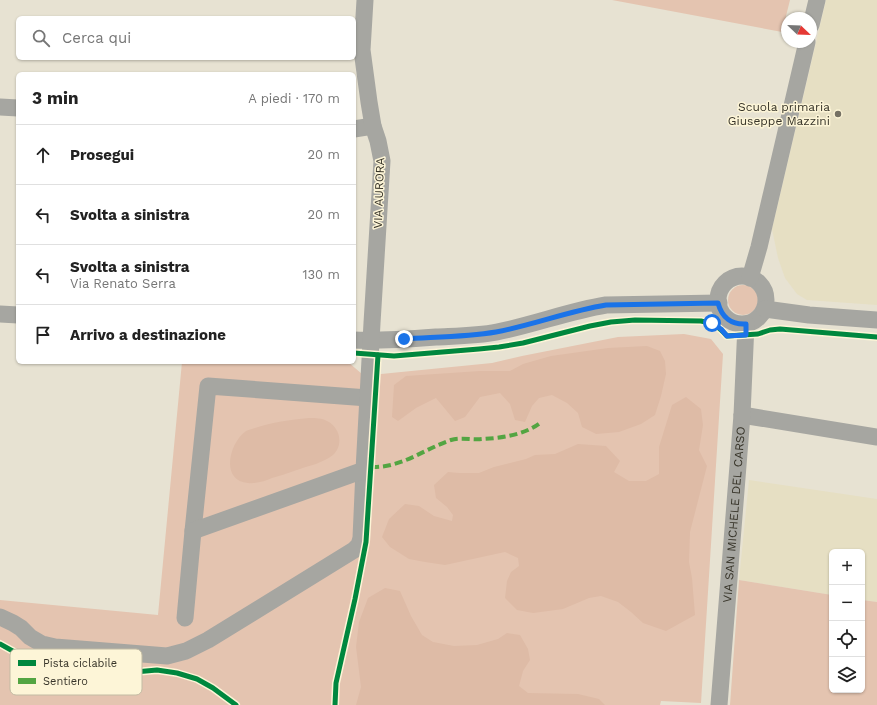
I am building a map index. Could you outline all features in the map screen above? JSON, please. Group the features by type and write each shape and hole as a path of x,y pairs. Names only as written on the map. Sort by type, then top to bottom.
{"street":[{"name":"VIA AURORA","path":"142,654 167,656 186,651 208,640 354,550 359,545 361,538 382,161 373,126 362,50 365,0"},
{"path":"814,12 817,0"},
{"path":"750,278 806,48"},
{"path":"0,107 16,108"},
{"path":"356,129 373,126"},
{"path":"742,276 750,278 756,281 766,293 765,309 763,313 752,323 736,324 727,319 722,312 718,303 719,296 722,288 734,278 742,276"},
{"path":"356,340 456,336 495,332 592,307 606,305 718,303"},
{"path":"765,309 809,315 877,320"},
{"path":"0,314 16,315"},
{"name":"VIA SAN MICHELE DEL CARSO","path":"719,705 742,416 746,324"},
{"path":"185,618 208,386 368,398"},
{"path":"742,416 877,437"},
{"path":"193,531 364,470"},
{"name":"VIA AURORA","path":"0,617 21,628 30,637 42,644 55,647 80,649"}],"shaded area":[{"path":"612,0 790,0 787,12 781,12 781,32"},
{"name":"Scuola primaria Giuseppe Mazzini","path":"826,0 877,0 877,305 807,300 797,294 785,278 778,258 772,229 815,48 817,48 817,38"},
{"path":"743,285 749,286 757,294 757,306 749,314 743,315 737,314 729,306 728,300 729,294 737,286"},
{"path":"684,334 711,339 723,354 701,703 661,701 660,705 0,705 0,600 158,615 182,364 350,364 362,374 381,374 492,363 618,337"},
{"path":"647,346 660,351 665,361 666,374 655,415 641,424 619,432 596,434 582,427 578,413 567,403 552,395 539,398 532,406 525,422 515,420 510,404 500,393 480,397 465,417 455,421 436,398 416,408 398,421 392,417 394,385 406,376 480,371 510,371 523,364 551,356 608,348"},
{"path":"686,397 701,409 703,425 699,450 707,466 690,532 689,562 695,615 666,631 643,623 618,602 601,596 589,598 563,609 533,613 517,610 505,598 507,581 511,572 519,566 518,558 505,552 445,565 425,562 409,559 390,547 382,537 389,519 405,504 419,506 434,516 452,521 453,515 447,507 436,498 434,485 448,472 479,473 535,455 555,454 578,444 606,446 620,461 614,472 629,481 646,481 659,474 659,447 672,405"},
{"path":"309,418 325,420 335,427 339,436 339,446 333,455 316,464 257,483 239,481 233,476 230,461 232,452 235,444 246,431 288,420"},
{"path":"749,480 877,499 877,602 865,600 865,549 829,549 829,595 739,580"},
{"path":"739,580 829,595 829,693 865,693 865,600 877,602 877,705 730,705"},
{"path":"385,588 400,591 411,616 422,635 433,642 454,646 477,645 498,639 507,633 520,635 528,649 530,660 523,671 519,686 528,693 578,694 599,699 605,705 356,705 361,687 356,647 359,622 368,598"}],"marked path":[{"path":"371,467 403,461 451,440 505,437 520,433 540,423"}],"cycle path":[{"path":"356,353 394,356 499,347 523,343 590,326 635,320 701,321 716,326 727,336 758,334 770,330 780,329 877,337"},
{"path":"335,705 336,683 366,542 378,355"},
{"path":"0,644 10,650"},
{"path":"142,671 157,670 177,673 197,679 213,688 236,705"}],"place":[{"name":"Scuola primaria Giuseppe Mazzini","path":"838,114"}],"route":[{"path":"404,339 463,336 495,332 592,307 622,304 718,303 724,316 731,322 736,324 746,324 746,335 727,336 721,329 712,323"}]}
